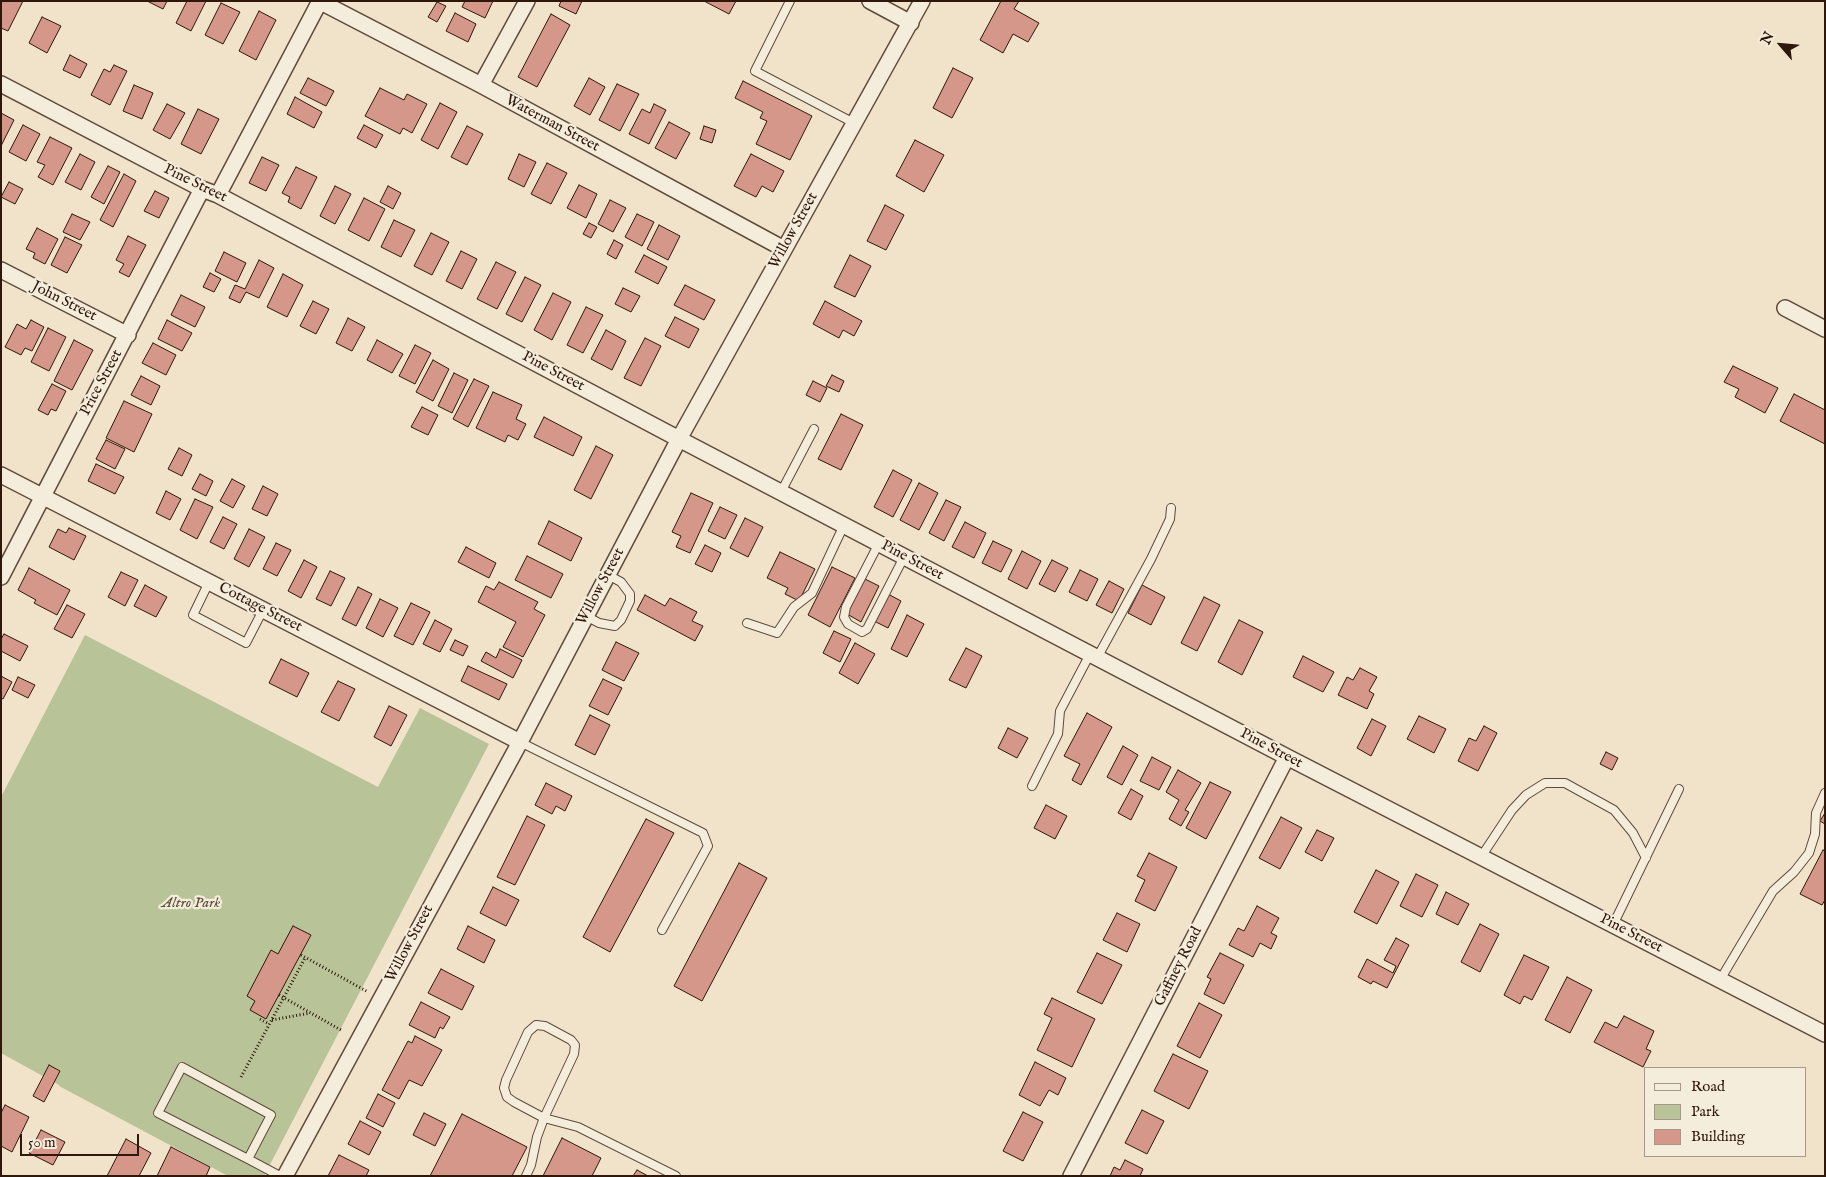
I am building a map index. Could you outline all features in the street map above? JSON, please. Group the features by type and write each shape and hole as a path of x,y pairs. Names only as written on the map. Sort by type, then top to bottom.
{"street":[{"path":"218,195 319,1"},
{"name":"Waterman Street","path":"319,1 481,85 784,249"},
{"path":"481,85 527,1"},
{"path":"870,1 911,23"},
{"name":"Willow Street","path":"285,1176 520,742 679,439 922,1"},
{"name":"Pine Street","path":"1,84 202,189 218,195 1093,656 1825,1034"},
{"name":"Price Street","path":"1,577 202,189"},
{"name":"John Street","path":"1,270 128,335"},
{"path":"1785,308 1825,329"},
{"name":"Cottage Street","path":"1,475 520,742"},
{"name":"Gaffney Road","path":"1071,1176 1287,757"}],"lane":[{"path":"790,1 755,71 854,123"},
{"path":"781,492 814,429"},
{"path":"1032,786 1058,734 1060,711 1151,559 1170,519 1171,508"},
{"path":"746,623 776,633 794,607 812,593 844,526"},
{"path":"878,543 846,607 844,617 848,624 862,632 867,630 904,557"},
{"path":"586,616 599,623 615,626 621,620 630,601 630,594 621,582 608,575"},
{"path":"209,582 193,615 246,643 263,610"},
{"path":"520,742 703,833 708,846 662,930"},
{"path":"1481,858 1512,810 1526,795 1546,783 1565,783 1614,810 1633,833 1646,858"},
{"path":"1613,925 1679,789"},
{"path":"1720,980 1773,891 1794,872 1809,853 1815,834 1816,813 1825,794"},
{"path":"526,1176 531,1165 537,1137 544,1118 574,1054 575,1045 571,1040 545,1026 536,1025 528,1032 506,1080 504,1088 507,1097 544,1118 578,1127 676,1176"},
{"path":"248,1159 271,1115 182,1067 158,1113 280,1176"}],"path":[{"path":"301,955 369,992"},
{"path":"241,1077 305,958"},
{"path":"278,995 341,1030"},
{"path":"271,1020 310,1013"},
{"path":"260,1019 269,1024"}],"green space":[{"name":"Altro Park","path":"85,635 378,787 420,708 489,744 264,1176 228,1176 1,1053 1,797"}],"building":[{"path":"1,1 23,1 8,31 1,28"},
{"path":"147,1 167,1 163,9"},
{"path":"187,1 206,1 191,31 176,23"},
{"path":"465,1 493,1 485,18 462,7"},
{"path":"561,1 582,1 576,14 559,6"},
{"path":"704,1 736,1 729,14"},
{"path":"1001,1 1019,1 1014,9 1039,23 1028,42 1013,34 1003,53 980,40"},
{"path":"437,2 446,6 437,22 428,17"},
{"path":"221,3 240,12 223,44 205,35"},
{"path":"259,11 276,20 256,60 239,51"},
{"path":"455,13 476,24 468,42 446,31"},
{"path":"551,14 570,25 537,87 518,77"},
{"path":"42,17 61,26 47,53 29,43"},
{"path":"70,55 87,64 80,78 63,70"},
{"path":"114,65 127,71 110,105 91,95 104,69 110,72"},
{"path":"953,68 973,78 952,118 933,108"},
{"path":"308,78 334,91 326,106 300,93"},
{"path":"589,78 605,87 590,115 574,106"},
{"path":"743,81 812,116 790,160 756,144 767,121 760,118 763,112 735,98"},
{"path":"617,84 639,94 620,131 599,120"},
{"path":"134,85 153,93 142,119 123,111"},
{"path":"380,88 404,100 407,94 427,104 412,133 403,128 400,134 365,116"},
{"path":"295,97 322,112 314,128 287,114"},
{"path":"440,103 457,112 438,149 421,140"},
{"path":"167,104 185,113 170,139 153,130"},
{"path":"654,104 666,110 649,144 629,134 642,109 650,113"},
{"path":"198,109 219,119 201,154 181,144"},
{"path":"1,113 14,120 1,146"},
{"path":"669,122 690,133 676,159 655,148"},
{"path":"23,125 40,134 26,161 9,152"},
{"path":"364,125 383,135 376,148 357,138"},
{"path":"467,126 483,134 467,165 451,157"},
{"path":"704,126 716,130 712,143 700,139"},
{"path":"50,137 72,148 53,185 38,177 45,165 37,162"},
{"path":"915,140 944,155 924,192 896,176"},
{"path":"80,154 95,162 81,190 65,182"},
{"path":"519,154 536,162 524,187 508,179"},
{"path":"751,154 784,171 773,192 762,186 756,197 734,186"},
{"path":"262,157 279,165 266,191 249,183"},
{"path":"547,163 567,173 551,204 531,194"},
{"path":"108,166 120,172 104,204 91,197"},
{"path":"296,167 317,177 301,209 288,202 290,197 282,193"},
{"path":"124,174 136,181 113,227 100,220"},
{"path":"9,182 23,189 15,204 1,197"},
{"path":"579,185 597,194 586,218 567,208"},
{"path":"335,186 351,194 335,224 320,216"},
{"path":"388,186 401,193 393,209 380,202"},
{"path":"155,191 169,198 159,218 144,211"},
{"path":"364,198 385,209 369,241 348,230"},
{"path":"610,200 626,208 613,232 598,224"},
{"path":"885,205 904,215 886,250 867,241"},
{"path":"72,214 90,222 80,240 63,232"},
{"path":"637,214 654,222 642,246 625,237"},
{"path":"394,220 415,230 401,257 381,247"},
{"path":"589,223 597,227 591,238 583,234"},
{"path":"659,225 680,236 668,260 647,249"},
{"path":"37,228 58,239 45,264 33,258 35,253 26,249"},
{"path":"431,233 449,242 432,275 414,266"},
{"path":"128,236 146,245 129,277 119,272 124,264 116,260"},
{"path":"65,237 82,245 67,273 51,265"},
{"path":"614,240 623,245 616,259 607,254"},
{"path":"461,251 477,259 462,289 446,281"},
{"path":"224,252 246,263 237,282 215,271"},
{"path":"644,255 667,267 658,284 635,272"},
{"path":"850,255 871,266 855,297 834,287"},
{"path":"259,260 274,268 259,298 246,292 240,303 229,298 235,285 245,289"},
{"path":"496,262 516,272 497,309 477,299"},
{"path":"210,273 221,279 214,292 203,287"},
{"path":"283,274 303,285 287,317 267,307"},
{"path":"525,277 541,285 522,322 506,314"},
{"path":"685,285 715,300 704,320 674,305"},
{"path":"623,288 640,296 631,312 615,304"},
{"path":"553,293 571,302 552,340 534,330"},
{"path":"181,295 205,307 195,327 171,315"},
{"path":"313,301 329,309 316,334 300,326"},
{"path":"825,301 862,321 854,336 843,330 839,338 813,324"},
{"path":"586,307 603,315 583,353 567,345"},
{"path":"675,317 699,329 689,348 665,336"},
{"path":"348,318 365,327 352,351 336,343"},
{"path":"31,320 44,327 32,351 25,348 21,355 5,347 17,324 26,329"},
{"path":"167,320 192,333 182,351 158,339"},
{"path":"48,328 66,337 49,371 31,362"},
{"path":"606,330 626,341 612,370 591,359"},
{"path":"645,338 661,346 641,386 624,378"},
{"path":"74,340 93,350 72,390 54,381"},
{"path":"377,340 403,354 392,373 367,360"},
{"path":"153,343 176,355 166,375 142,363"},
{"path":"415,345 431,353 415,384 399,376"},
{"path":"433,360 449,369 433,401 416,392"},
{"path":"1733,366 1778,388 1765,413 1735,397 1739,389 1724,382"},
{"path":"454,373 468,380 452,413 438,406"},
{"path":"832,375 844,381 839,392 826,386"},
{"path":"141,376 160,386 151,405 131,395"},
{"path":"474,379 489,386 468,427 453,419"},
{"path":"813,381 827,388 820,402 806,395"},
{"path":"52,384 66,391 56,411 51,409 48,415 38,410"},
{"path":"493,392 522,405 516,419 526,424 518,440 508,435 505,442 476,428"},
{"path":"1794,394 1825,410 1825,444 1780,421"},
{"path":"124,401 152,414 134,452 106,438"},
{"path":"422,407 438,415 428,435 411,427"},
{"path":"841,414 863,425 841,470 818,459"},
{"path":"544,417 582,437 573,456 534,437"},
{"path":"106,440 125,449 115,469 96,459"},
{"path":"596,446 613,455 591,499 574,490"},
{"path":"179,448 192,455 182,476 168,469"},
{"path":"96,464 124,477 115,494 88,481"},
{"path":"893,470 912,480 893,517 874,507"},
{"path":"200,474 213,481 206,496 192,489"},
{"path":"232,479 245,486 233,508 220,501"},
{"path":"919,483 938,493 919,530 900,520"},
{"path":"263,486 278,494 267,516 252,509"},
{"path":"166,491 181,499 170,520 156,513"},
{"path":"691,493 713,503 690,553 676,547 681,536 672,532"},
{"path":"195,499 213,507 197,539 180,530"},
{"path":"946,500 961,507 944,541 929,533"},
{"path":"720,507 737,515 725,539 708,531"},
{"path":"223,517 237,524 224,549 210,542"},
{"path":"745,518 763,527 748,557 730,548"},
{"path":"549,521 582,538 571,561 538,544"},
{"path":"965,522 986,533 974,558 952,547"},
{"path":"69,528 86,536 74,560 49,547 58,529 66,533"},
{"path":"249,529 265,537 249,567 234,559"},
{"path":"993,541 1012,550 1001,572 982,563"},
{"path":"276,543 291,550 277,576 263,569"},
{"path":"705,545 721,553 712,572 695,564"},
{"path":"466,547 496,563 489,578 458,562"},
{"path":"1022,551 1041,561 1027,589 1008,579"},
{"path":"780,552 815,569 799,601 785,594 788,588 767,578"},
{"path":"527,556 563,574 551,598 515,580"},
{"path":"304,560 317,567 301,598 288,591"},
{"path":"1052,560 1068,568 1055,592 1039,584"},
{"path":"832,567 855,578 830,627 808,615"},
{"path":"29,568 70,590 57,615 34,603 36,600 18,590"},
{"path":"1080,570 1098,579 1087,601 1069,592"},
{"path":"330,571 345,578 331,606 316,599"},
{"path":"121,572 138,580 125,606 108,597"},
{"path":"865,579 879,586 861,622 847,614"},
{"path":"1109,581 1124,589 1112,613 1096,605"},
{"path":"499,582 538,602 534,609 545,615 523,657 503,647 516,622 478,602 486,586 494,590"},
{"path":"145,585 167,597 156,617 134,606"},
{"path":"1142,585 1165,597 1151,625 1128,613"},
{"path":"358,587 372,594 356,626 342,619"},
{"path":"888,594 901,601 888,628 874,621"},
{"path":"645,595 665,606 670,598 697,612 692,621 703,626 695,641 637,610"},
{"path":"1204,597 1220,605 1197,651 1181,643"},
{"path":"380,599 398,608 383,637 366,628"},
{"path":"411,603 430,612 413,645 394,636"},
{"path":"67,605 85,614 72,638 54,629"},
{"path":"907,615 924,624 907,657 891,649"},
{"path":"435,620 452,629 440,652 423,644"},
{"path":"1239,620 1263,632 1242,675 1218,662"},
{"path":"834,631 851,639 840,662 823,653"},
{"path":"4,634 28,646 20,661 1,651 1,639"},
{"path":"455,640 468,646 463,656 450,650"},
{"path":"616,642 639,653 624,681 602,670"},
{"path":"855,643 875,654 858,684 839,673"},
{"path":"966,648 982,656 966,688 949,680"},
{"path":"500,649 522,660 513,678 481,661 486,652 496,658"},
{"path":"1303,656 1334,672 1323,692 1293,677"},
{"path":"281,659 309,673 297,697 269,683"},
{"path":"468,666 507,684 499,700 461,681"},
{"path":"1360,668 1377,677 1369,691 1374,694 1367,709 1338,695 1347,677 1353,680"},
{"path":"1,676 12,682 3,699 1,698"},
{"path":"18,677 35,685 28,698 12,690"},
{"path":"603,679 622,688 608,715 589,706"},
{"path":"338,681 355,689 339,721 321,712"},
{"path":"389,706 407,715 391,746 374,737"},
{"path":"1087,713 1112,727 1081,785 1072,780 1080,764 1064,756"},
{"path":"590,715 610,725 595,755 575,745"},
{"path":"1419,716 1446,729 1434,753 1407,739"},
{"path":"1372,719 1386,726 1371,756 1357,748"},
{"path":"1484,726 1497,733 1478,771 1458,761 1469,738 1476,741"},
{"path":"1008,728 1028,738 1017,758 998,748"},
{"path":"1123,746 1138,755 1122,785 1107,777"},
{"path":"1606,752 1618,758 1612,770 1600,764"},
{"path":"1152,757 1171,767 1159,790 1140,781"},
{"path":"1178,770 1201,783 1185,810 1189,812 1181,826 1169,819 1179,800 1166,792"},
{"path":"1210,782 1231,792 1206,839 1186,828"},
{"path":"546,783 572,796 565,811 556,806 552,814 535,805"},
{"path":"1131,789 1143,796 1131,820 1118,813"},
{"path":"1046,805 1067,816 1055,839 1034,828"},
{"path":"1825,813 1825,824 1820,821"},
{"path":"527,816 545,825 515,885 497,877"},
{"path":"1281,817 1302,828 1280,869 1259,858"},
{"path":"646,819 674,833 610,952 583,937"},
{"path":"1317,830 1334,838 1322,861 1305,852"},
{"path":"1823,850 1825,851 1825,900 1822,905 1800,894"},
{"path":"1149,853 1177,867 1155,911 1135,901 1145,880 1137,876"},
{"path":"739,863 767,878 702,1001 674,986"},
{"path":"1376,870 1399,882 1377,924 1354,912"},
{"path":"1416,874 1438,885 1422,917 1400,906"},
{"path":"493,887 519,900 506,926 480,913"},
{"path":"1446,892 1469,904 1458,925 1436,914"},
{"path":"1257,906 1279,918 1271,933 1277,936 1271,949 1260,943 1253,957 1229,945 1238,928 1244,931"},
{"path":"1117,913 1140,924 1127,952 1103,940"},
{"path":"1480,924 1499,934 1480,972 1461,962"},
{"path":"293,926 311,935 266,1019 250,1010 255,1001 247,996 271,950 278,954"},
{"path":"468,926 495,940 484,963 457,949"},
{"path":"1396,938 1409,945 1387,988 1373,981 1371,984 1358,977 1367,959 1393,973 1396,966 1384,960"},
{"path":"1097,953 1122,965 1102,1004 1077,992"},
{"path":"1220,953 1244,965 1224,1004 1204,994 1211,979 1207,977"},
{"path":"1524,955 1549,967 1532,1000 1524,996 1520,1004 1504,995"},
{"path":"441,969 474,986 462,1010 428,993"},
{"path":"1567,977 1592,990 1570,1033 1545,1020"},
{"path":"1052,998 1095,1019 1072,1067 1037,1050 1052,1018 1044,1014"},
{"path":"421,1002 450,1017 443,1029 440,1027 435,1038 409,1025"},
{"path":"1199,1003 1222,1015 1200,1058 1177,1046"},
{"path":"1624,1016 1654,1031 1646,1049 1651,1051 1643,1067 1594,1042 1605,1022 1617,1028"},
{"path":"415,1036 442,1050 422,1086 409,1080 399,1099 382,1090 408,1041 412,1043"},
{"path":"1173,1054 1208,1071 1189,1109 1154,1091"},
{"path":"1035,1062 1066,1078 1058,1095 1049,1090 1040,1106 1019,1095"},
{"path":"49,1065 60,1071 44,1102 33,1096"},
{"path":"378,1094 395,1103 383,1127 366,1118"},
{"path":"5,1105 29,1117 12,1152 1,1146 1,1113"},
{"path":"1142,1110 1164,1121 1147,1154 1125,1143"},
{"path":"1023,1112 1043,1122 1023,1161 1003,1151"},
{"path":"424,1113 446,1124 435,1146 413,1135"},
{"path":"462,1114 527,1147 512,1176 430,1176"},
{"path":"360,1121 381,1132 369,1155 348,1144"},
{"path":"41,1130 65,1142 53,1165 29,1153"},
{"path":"562,1138 601,1158 592,1176 543,1176"},
{"path":"126,1139 151,1153 139,1176 107,1176"},
{"path":"171,1147 210,1167 206,1176 157,1176"},
{"path":"339,1155 369,1170 366,1176 328,1176"},
{"path":"1125,1160 1143,1169 1140,1176 1110,1176 1114,1167 1120,1170"},
{"path":"637,1170 648,1176 633,1176"}]}
